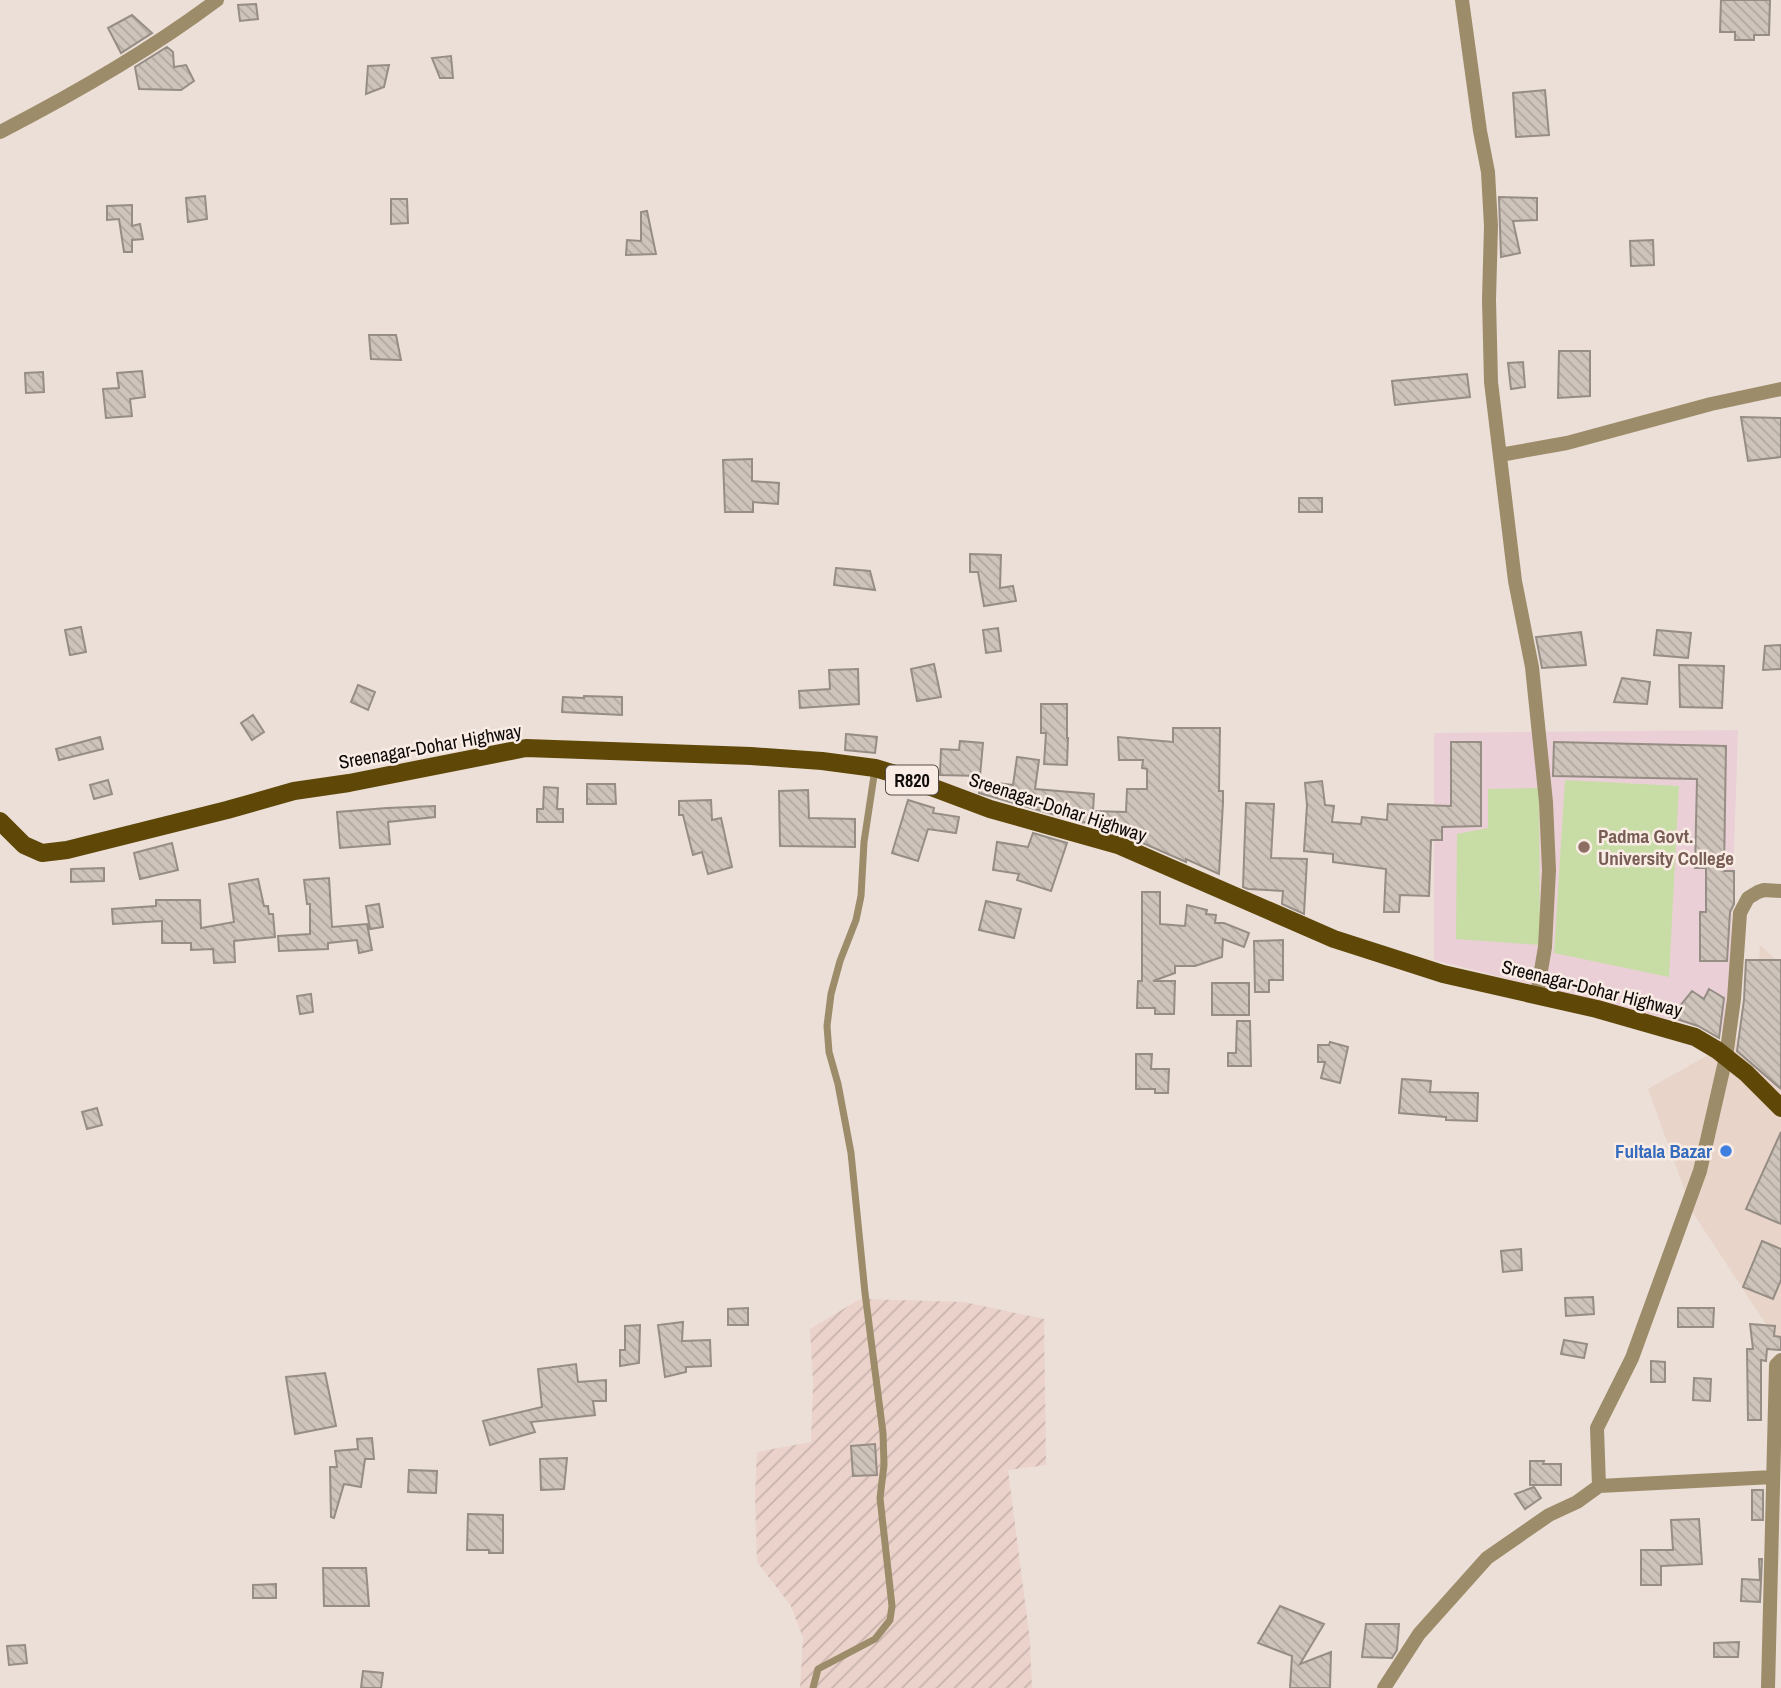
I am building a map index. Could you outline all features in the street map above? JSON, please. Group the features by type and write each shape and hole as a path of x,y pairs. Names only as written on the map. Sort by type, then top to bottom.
{"main road":[{"name":"Sreenagar-Dohar Highway","path":"0,821 24,845 42,853 67,850 294,791 349,783 526,748 798,759 875,768 990,809 1118,845 1334,939 1443,974 1537,994 1695,1037 1726,1056 1781,1108"}],"street":[{"path":"0,132 135,58 218,0"},
{"path":"1462,0 1488,172 1491,226 1490,367 1516,581 1532,667 1546,803 1549,870 1545,947 1537,994"},
{"path":"1500,455 1567,443 1781,388"},
{"path":"1599,1486 1597,1427 1632,1358 1700,1171 1726,1056 1734,999 1740,914 1748,898 1758,892 1781,891"},
{"path":"1768,1688 1776,1365 1781,1360"},
{"path":"1384,1688 1419,1634 1487,1558 1599,1486 1773,1477"}],"lane":[{"path":"813,1688 818,1669 875,1639 890,1620 892,1606 880,1498 884,1465 883,1433 851,1153 829,1052 827,1026 831,994 856,920 861,896 865,831 875,768"}],"shaded area":[{"name":"Padma Govt. University College","path":"1738,730 1728,1034 1434,960 1434,733"},
{"name":"Fultala Bazar","path":"1760,945 1781,964 1781,1347 1693,1213 1648,1089 1755,1026"},
{"path":"860,1299 964,1302 1044,1319 1046,1465 1008,1470 1030,1641 1032,1688 800,1688 803,1638 791,1606 757,1562 757,1452 811,1442 813,1384 810,1329"}],"green space":[{"path":"1565,780 1679,786 1669,977 1554,953"},
{"path":"1539,788 1540,945 1456,939 1457,834 1488,828 1488,789"}],"building":[{"path":"1721,0 1770,0 1769,35 1754,35 1754,40 1735,40 1735,32 1720,32"},
{"path":"256,4 258,19 240,21 238,5"},
{"path":"132,15 152,33 121,53 108,28"},
{"path":"167,47 173,52 174,67 186,65 194,81 181,90 139,89 135,67"},
{"path":"451,56 453,78 440,78 432,58"},
{"path":"389,65 384,87 366,94 368,66"},
{"path":"1545,90 1549,135 1516,137 1513,93"},
{"path":"205,196 207,219 188,222 186,198"},
{"path":"1499,197 1537,198 1537,220 1513,221 1520,253 1501,257"},
{"path":"391,199 407,199 408,223 391,224"},
{"path":"132,205 132,226 140,224 143,239 132,240 132,252 124,252 119,219 107,220 107,206"},
{"path":"647,211 656,254 626,255 627,240 641,241 641,212"},
{"path":"1653,240 1654,265 1631,266 1630,241"},
{"path":"369,335 396,335 401,360 371,359"},
{"path":"1559,351 1590,351 1590,396 1558,398"},
{"path":"1523,362 1525,387 1511,389 1508,363"},
{"path":"142,371 145,397 130,399 132,416 106,418 103,389 119,388 117,373"},
{"path":"43,372 44,392 26,393 25,373"},
{"path":"1467,374 1470,397 1395,405 1392,381"},
{"path":"1741,417 1781,418 1781,457 1748,461"},
{"path":"752,459 752,481 779,483 778,504 753,502 753,512 725,512 723,460"},
{"path":"1299,498 1322,498 1322,512 1299,512"},
{"path":"970,554 1001,555 1000,588 1013,586 1016,601 984,606 978,572 970,572"},
{"path":"836,568 870,571 875,590 834,585"},
{"path":"81,627 86,652 70,655 65,630"},
{"path":"998,628 1001,651 986,653 983,630"},
{"path":"1657,630 1691,633 1688,658 1654,655"},
{"path":"1581,632 1586,665 1542,668 1536,637"},
{"path":"1781,645 1781,669 1763,670 1765,646"},
{"path":"934,664 941,697 917,701 911,669"},
{"path":"1679,665 1724,666 1722,708 1680,707"},
{"path":"858,669 859,704 800,708 799,691 830,689 829,670"},
{"path":"1622,678 1650,682 1647,704 1614,702"},
{"path":"358,685 375,692 368,710 351,702"},
{"path":"563,697 622,697 622,715 562,712"},
{"path":"1041,704 1067,704 1067,765 1044,764 1046,733 1041,733"},
{"path":"253,715 264,732 252,740 241,723"},
{"path":"1173,728 1220,728 1219,791 1223,791 1223,802 1219,874 1111,829 1098,828 1098,824 1080,822 979,793 981,781 1013,785 1017,757 1039,760 1035,789 1094,794 1093,811 1126,812 1127,789 1147,789 1147,769 1142,768 1143,760 1119,760 1118,737 1173,742"},
{"path":"846,734 877,737 875,753 845,750"},
{"path":"100,737 103,749 59,760 56,749"},
{"path":"960,741 983,743 980,776 940,775 941,749 959,750"},
{"path":"1451,742 1481,742 1481,826 1442,827 1442,840 1431,840 1429,896 1400,895 1399,912 1384,912 1386,869 1333,862 1333,854 1304,851 1307,805 1305,783 1322,781 1325,805 1334,806 1332,822 1361,824 1362,817 1387,820 1388,804 1451,806"},
{"path":"1554,742 1726,746 1724,871 1734,871 1734,904 1730,912 1727,961 1700,961 1700,912 1706,912 1706,868 1695,868 1697,779 1553,776"},
{"path":"108,780 112,794 94,799 90,785"},
{"path":"587,784 615,784 616,804 587,804"},
{"path":"544,787 558,788 557,809 563,809 563,822 537,822 537,809 543,809"},
{"path":"808,790 809,818 855,819 855,847 780,846 779,791"},
{"path":"711,800 712,820 721,818 732,867 708,874 702,852 693,855 683,815 679,815 679,801"},
{"path":"908,800 934,808 933,813 959,817 956,833 928,829 918,861 892,853"},
{"path":"1246,803 1274,804 1271,858 1307,859 1304,914 1282,904 1283,891 1243,887"},
{"path":"435,806 435,817 388,822 390,844 340,848 337,812"},
{"path":"1033,833 1067,843 1051,891 1017,880 1019,874 993,870 997,842 1028,847"},
{"path":"172,843 178,870 140,879 134,853"},
{"path":"104,868 104,881 71,882 71,869"},
{"path":"329,878 332,927 367,924 372,950 359,953 357,940 328,943 328,949 279,951 278,936 310,934 310,904 307,904 304,880"},
{"path":"258,879 264,906 268,906 269,914 273,914 275,937 234,941 235,962 214,963 213,949 191,950 191,943 162,943 162,921 113,924 112,909 156,906 156,900 200,900 201,928 234,922 229,884"},
{"path":"1142,892 1160,892 1160,924 1185,926 1187,905 1207,910 1206,914 1216,915 1215,923 1224,923 1249,933 1244,947 1223,939 1222,957 1195,966 1175,966 1175,973 1153,981 1175,981 1174,1014 1155,1014 1155,1008 1137,1008 1138,981 1142,981"},
{"path":"986,901 1021,909 1014,938 979,930"},
{"path":"379,904 383,927 370,929 366,906"},
{"path":"1283,940 1283,980 1269,980 1269,992 1255,992 1254,941"},
{"path":"1746,960 1781,960 1781,1089 1737,1051"},
{"path":"1212,983 1249,983 1249,1015 1212,1015"},
{"path":"1709,989 1724,998 1719,1038 1698,1026 1671,1017 1692,991 1704,999"},
{"path":"311,994 313,1012 300,1014 297,996"},
{"path":"1237,1021 1250,1021 1251,1066 1228,1066 1228,1053 1236,1053"},
{"path":"1330,1042 1348,1047 1340,1083 1321,1078 1325,1062 1318,1062 1318,1045 1329,1045"},
{"path":"1136,1054 1152,1054 1151,1069 1169,1069 1168,1093 1155,1093 1155,1089 1136,1089"},
{"path":"1402,1079 1431,1081 1430,1092 1478,1093 1477,1121 1446,1120 1446,1117 1399,1113"},
{"path":"97,1108 102,1125 87,1129 82,1112"},
{"path":"1781,1132 1781,1224 1746,1209"},
{"path":"1762,1241 1781,1249 1781,1280 1773,1299 1743,1287"},
{"path":"1521,1249 1522,1270 1503,1272 1501,1251"},
{"path":"1593,1297 1594,1314 1566,1316 1565,1298"},
{"path":"748,1308 748,1325 728,1325 728,1309"},
{"path":"1678,1308 1714,1308 1713,1327 1678,1327"},
{"path":"683,1322 682,1341 710,1340 711,1366 686,1367 686,1372 665,1377 658,1325"},
{"path":"1750,1324 1775,1326 1774,1336 1781,1337 1781,1350 1767,1349 1766,1361 1761,1360 1761,1420 1748,1420 1747,1349 1753,1349"},
{"path":"640,1325 639,1363 620,1366 620,1350 625,1350 625,1326"},
{"path":"1564,1340 1587,1344 1584,1358 1561,1354"},
{"path":"1651,1361 1665,1362 1665,1382 1651,1382"},
{"path":"576,1364 578,1382 606,1380 606,1401 593,1401 595,1415 531,1422 535,1432 490,1445 483,1421 542,1407 538,1369"},
{"path":"325,1373 336,1426 295,1434 286,1377"},
{"path":"1694,1378 1711,1379 1710,1401 1693,1400"},
{"path":"372,1438 374,1459 365,1459 361,1487 344,1484 334,1518 331,1517 330,1467 337,1467 335,1451 358,1449 357,1439"},
{"path":"875,1444 877,1475 853,1476 851,1446"},
{"path":"567,1458 564,1489 541,1490 540,1459"},
{"path":"1530,1461 1561,1464 1561,1485 1530,1485"},
{"path":"409,1470 437,1471 436,1493 408,1492"},
{"path":"1534,1487 1541,1498 1525,1509 1515,1494"},
{"path":"1752,1490 1763,1490 1763,1520 1752,1520"},
{"path":"468,1514 503,1515 503,1553 467,1550"},
{"path":"1699,1519 1702,1564 1661,1566 1661,1585 1641,1585 1641,1550 1673,1550 1671,1520"},
{"path":"1759,1559 1762,1559 1760,1602 1741,1601 1742,1579 1760,1580"},
{"path":"323,1568 366,1568 369,1606 324,1606"},
{"path":"276,1584 276,1598 253,1598 253,1585"},
{"path":"1280,1606 1324,1624 1300,1664 1331,1652 1330,1688 1290,1688 1292,1656 1258,1643"},
{"path":"1366,1624 1399,1624 1397,1650 1392,1658 1362,1657"},
{"path":"1739,1642 1738,1657 1714,1657 1714,1643"},
{"path":"25,1645 27,1663 9,1665 7,1646"},
{"path":"363,1671 383,1673 381,1688 361,1688"}],"place":[{"name":"Padma Govt. University College","path":"1584,847"},
{"name":"Fultala Bazar","path":"1726,1151"}]}
